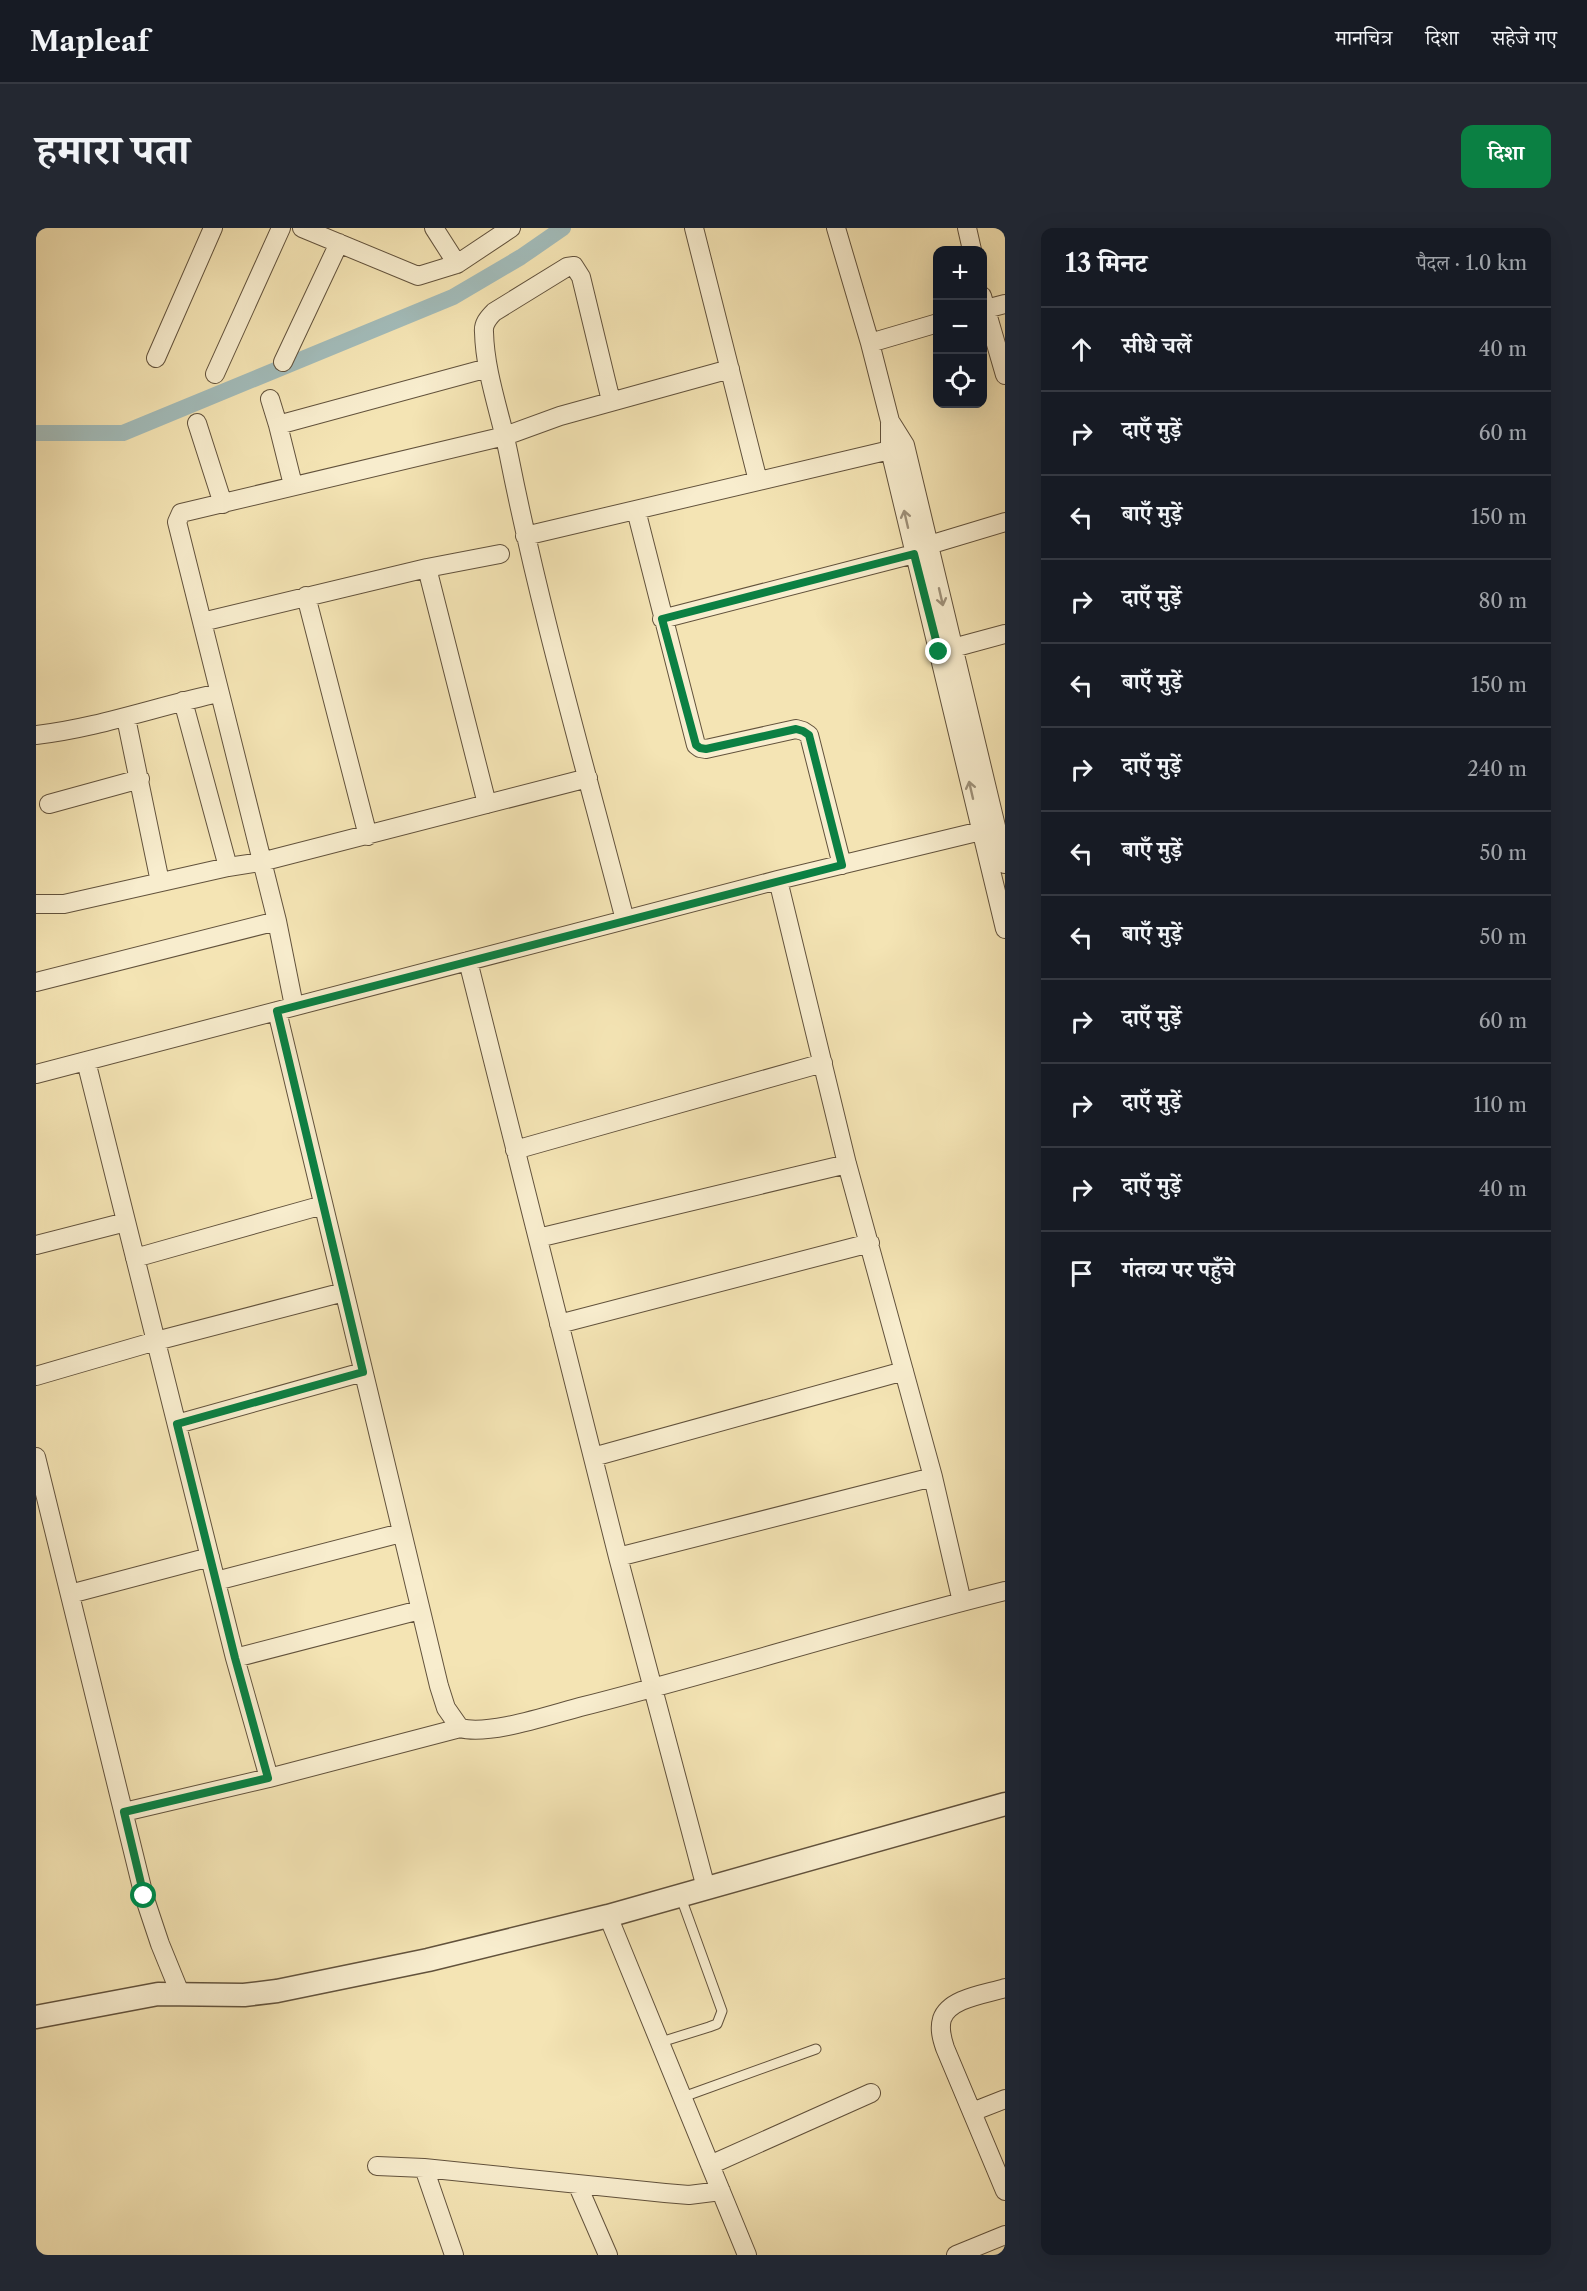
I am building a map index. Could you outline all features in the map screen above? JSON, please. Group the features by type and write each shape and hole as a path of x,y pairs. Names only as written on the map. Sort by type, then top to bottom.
{"street":[{"path":"156,358 213,228"},
{"path":"215,374 281,228"},
{"path":"302,228 418,276 457,264 511,228"},
{"path":"434,228 457,264"},
{"path":"694,228 758,481"},
{"path":"836,228 890,421 890,450 953,648 1005,864"},
{"path":"967,228 971,246"},
{"path":"283,362 339,243"},
{"path":"611,401 581,277 574,266 567,267 494,312 487,320 483,329 488,368 506,436 525,536 625,920"},
{"path":"987,305 1005,304"},
{"path":"987,315 1005,375"},
{"path":"870,343 933,324"},
{"path":"278,425 488,368"},
{"path":"459,1728 446,1708 420,1610 323,1205 286,1009 277,921 177,522 181,513 506,436 560,416 730,369"},
{"path":"270,399 293,485"},
{"path":"890,421 905,445 939,652 1005,929"},
{"path":"197,423 223,504"},
{"path":"525,536 890,450"},
{"path":"636,510 696,745 706,749 796,729 809,735 842,865"},
{"path":"662,619 921,549 1005,522"},
{"path":"202,622 427,568 500,554"},
{"path":"427,568 487,804"},
{"path":"306,596 368,836"},
{"path":"953,648 1005,634"},
{"path":"36,735 126,718 219,693"},
{"path":"183,701 228,867"},
{"path":"126,718 160,882"},
{"path":"36,904 64,904 228,867 261,862 588,777"},
{"path":"49,804 140,779"},
{"path":"36,1074 778,880 981,831"},
{"path":"778,880 847,1164 933,1477 962,1602"},
{"path":"36,982 277,921"},
{"path":"468,961 618,1557 706,1888"},
{"path":"86,1061 235,1658 268,1778"},
{"path":"515,1150 823,1063"},
{"path":"538,1238 847,1164"},
{"path":"135,1258 323,1205"},
{"path":"36,1245 126,1222"},
{"path":"559,1324 870,1243"},
{"path":"36,1376 156,1341 344,1292"},
{"path":"593,1457 904,1371"},
{"path":"177,1424 363,1372"},
{"path":"36,1457 43,1513 70,1594 144,1896 180,1993"},
{"path":"618,1557 933,1477"},
{"path":"216,1581 402,1533"},
{"path":"70,1594 210,1557"},
{"path":"124,1812 268,1778 459,1728 470,1731 499,1727 653,1688 1005,1591"},
{"path":"235,1658 420,1610"},
{"path":"36,2017 158,1994 244,1995 277,1991 428,1960 608,1916 1005,1804"},
{"path":"608,1916 747,2255"},
{"path":"1005,1988 957,2004 948,2010 942,2019 940,2030 945,2048 1005,2191"},
{"path":"710,2165 870,2093"},
{"path":"972,2112 1005,2099"},
{"path":"377,2166 424,2168 578,2186 689,2195 721,2191"},
{"path":"424,2168 454,2255"},
{"path":"578,2186 608,2255"},
{"path":"956,2255 1005,2235"}],"lane":[{"path":"661,2042 717,2024 722,2011 680,1895"},
{"path":"683,2097 816,2049"}],"waterway":[{"path":"36,433 123,433 453,297 521,257 563,228"}],"route":[{"path":"144,1896 124,1812 268,1778 235,1658 177,1424 363,1372 277,1011 842,865 809,735 796,729 706,749 696,745 662,619 914,554 939,652"}]}
